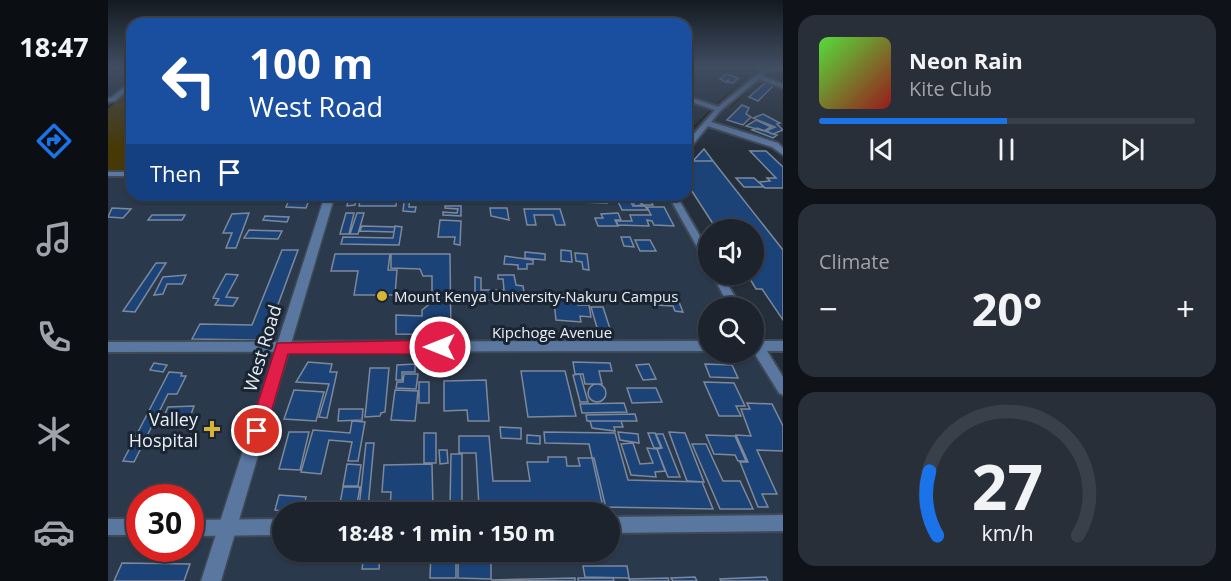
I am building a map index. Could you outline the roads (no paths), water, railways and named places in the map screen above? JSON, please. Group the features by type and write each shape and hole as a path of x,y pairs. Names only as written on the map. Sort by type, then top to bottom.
{"street":[{"path":"692,140 719,108 738,93"},
{"path":"692,100 719,108"},
{"path":"707,123 779,143 783,153"},
{"path":"108,174 126,174"},
{"name":"West Road","path":"211,581 328,201"},
{"path":"675,201 698,240"},
{"path":"764,345 783,346"},
{"name":"Kipchoge Avenue","path":"108,347 698,346"},
{"path":"764,360 783,389"},
{"path":"620,525 783,523"},
{"path":"108,527 126,527"},
{"path":"204,528 272,527"}],"waterway":[{"path":"108,108 124,93"},
{"path":"718,103 729,93"},
{"path":"731,107 745,93"},
{"path":"692,129 711,110"}],"place":[{"name":"Mount Kenya University-Nakuru Campus","path":"382,296"},
{"name":"Valley Hospital","path":"212,429"}]}
